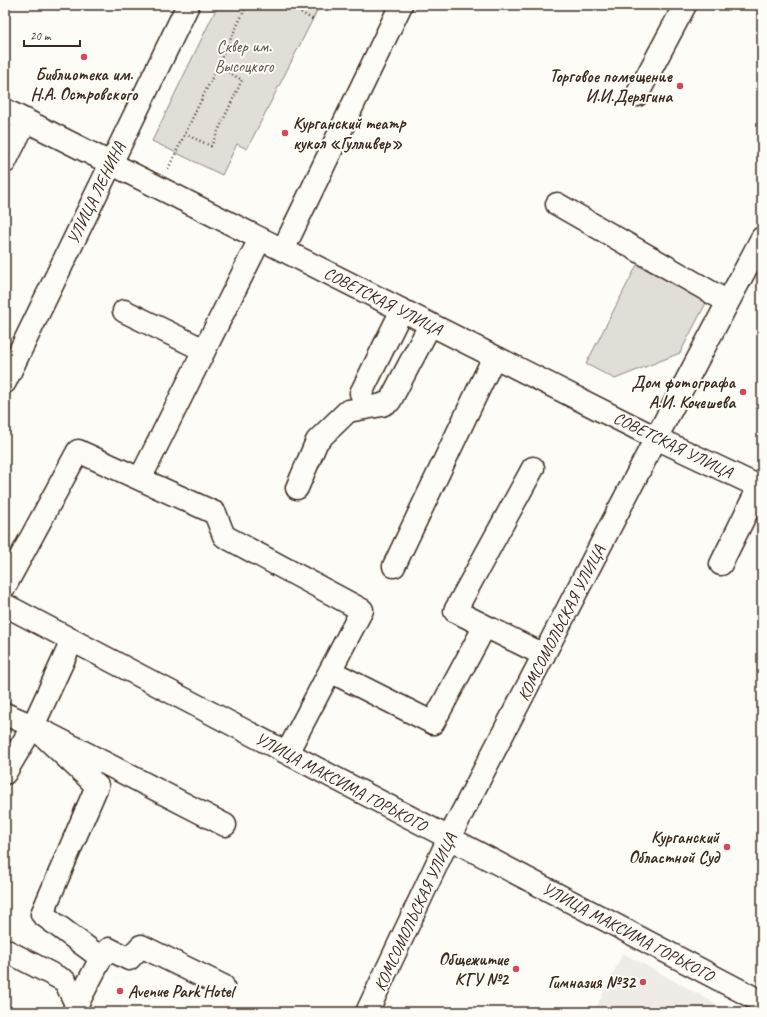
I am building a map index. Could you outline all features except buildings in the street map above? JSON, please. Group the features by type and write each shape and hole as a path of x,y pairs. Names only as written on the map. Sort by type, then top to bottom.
{"street":[{"name":"УЛИЦА ЛЕНИНА","path":"5,382 188,5"},
{"path":"283,250 401,5"},
{"path":"637,94 685,5"},
{"name":"СОВЕТСКАЯ УЛИЦА","path":"5,110 656,438 760,487"},
{"path":"5,162 26,120"},
{"path":"557,204 728,302"},
{"name":"КОМСОМОЛЬСКАЯ УЛИЦА","path":"367,1012 449,838 656,438 762,238"},
{"path":"140,479 260,239"},
{"path":"361,392 402,310"},
{"path":"124,311 204,350"},
{"path":"296,488 317,441 348,411 382,405 390,401 430,324"},
{"path":"394,566 494,357"},
{"path":"5,586 78,451 215,513 224,536 362,610 287,753"},
{"path":"533,468 455,611 544,655"},
{"path":"721,564 760,487"},
{"name":"УЛИЦА МАКСИМА ГОРЬКОГО","path":"5,605 762,1002"},
{"path":"330,671 433,723 485,626"},
{"path":"5,773 33,726 72,641"},
{"path":"5,714 33,726 224,825"},
{"path":"33,726 97,786 42,914 101,958"},
{"path":"75,1009 101,958 109,949 129,959 141,946 224,986"},
{"path":"5,950 65,981 75,1009"}],"path":[{"path":"159,188 247,5"},
{"path":"287,5 314,20"},
{"path":"185,134 211,146 242,80 218,66"}],"shaded area":[{"name":"Гимназия №32","path":"623,953 731,1012 594,1012"}],"green space":[{"name":"Сквер им. Высоцкого","path":"218,5 320,5 247,149 237,144 222,175 152,141"},
{"path":"637,265 707,301 680,353 615,379 586,364"}],"place":[{"name":"Библиотека им. Н.А. Островского","path":"84,57"},
{"name":"Торговое помещение И.И.Дерягина","path":"680,86"},
{"name":"Курганский театр кукол «Гулливер»","path":"285,133"},
{"name":"Дом фотографа А.И. Кочешева","path":"743,392"},
{"name":"Курганский Областной Суд","path":"727,847"},
{"name":"Общежитие КГУ №2","path":"516,969"},
{"name":"Гимназия №32","path":"643,982"},
{"name":"Avenue Park Hotel","path":"120,991"}]}
